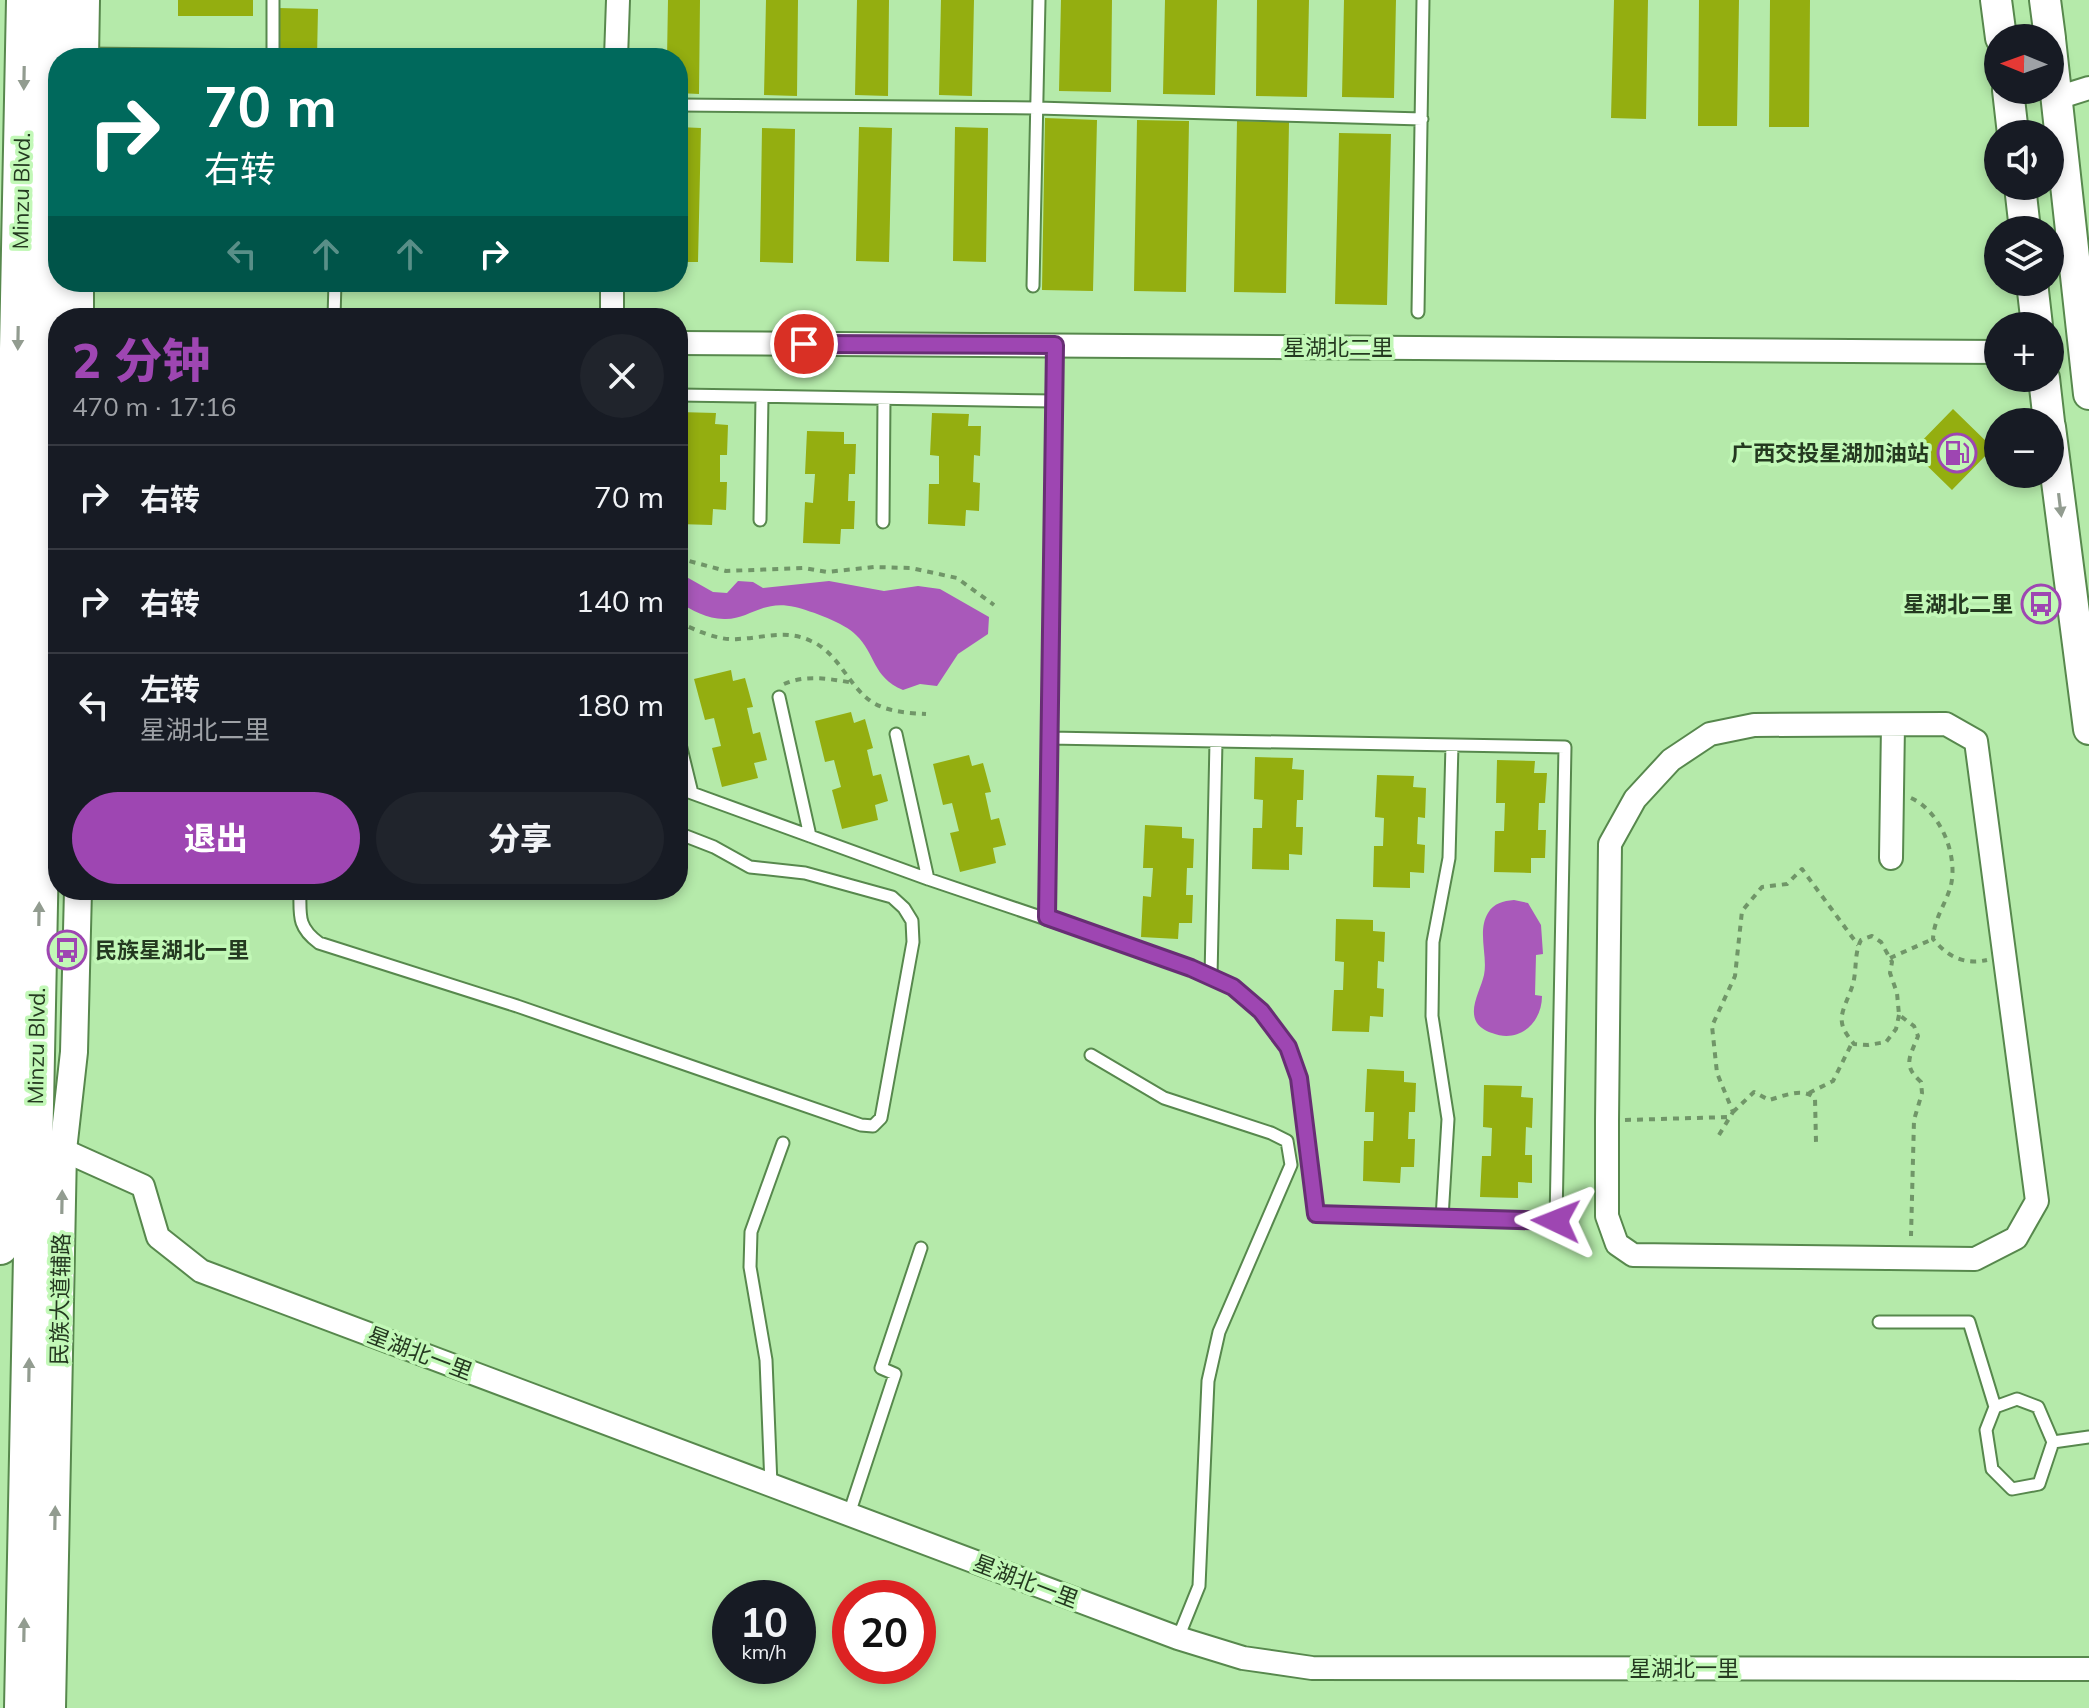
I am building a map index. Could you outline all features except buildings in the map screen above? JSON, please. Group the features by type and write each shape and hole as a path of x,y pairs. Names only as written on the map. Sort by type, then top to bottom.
{"highway":[{"name":"Minzu Blvd.","path":"0,1246 16,200 25,0"},
{"name":"Minzu Blvd.","path":"57,0 57,48"},
{"name":"Minzu Blvd.","path":"23,1708 48,625"}],"main road":[{"path":"1996,0 1999,24"},
{"path":"2045,0 2048,24"},
{"path":"2058,104 2089,394"},
{"path":"2058,488 2089,729"}],"street":[{"path":"85,48 86,0"},
{"path":"616,48 618,0"},
{"path":"2064,96 2089,88"},
{"name":"星湖北二里","path":"688,343 1984,352"},
{"path":"1946,724 1976,741 2037,1201 2016,1238 1975,1259 1633,1255 1617,1244 1607,1216 1610,844 1635,799 1671,760 1710,734 1754,725 1893,725 1946,724"},
{"path":"1891,858 1893,725"},
{"name":"民族大道辅路","path":"52,1708 63,1150 74,1052 78,900"},
{"name":"星湖北一里","path":"63,1150 143,1186 158,1237 201,1271 1178,1638 1243,1658 1312,1668 2089,1669"}],"lane":[{"path":"273,0 273,48"},
{"path":"1033,286 1039,0"},
{"path":"1418,312 1423,0"},
{"path":"688,105 1037,108 1422,119"},
{"path":"1047,917 1055,345"},
{"path":"688,395 1055,401"},
{"path":"760,520 762,397"},
{"path":"883,522 884,399"},
{"path":"779,697 810,836"},
{"path":"896,734 928,879"},
{"path":"688,792 928,879 1047,917 1233,987 1261,1011 1288,1047 1299,1078 1316,1214 1556,1221 1565,747 1049,738"},
{"path":"1211,977 1216,741"},
{"path":"1442,1218 1448,1119 1432,1016 1432,972 1438,903 1449,858 1452,745"},
{"path":"688,777 692,793"},
{"path":"300,900 305,932 319,943 517,1006 861,1125 873,1126 881,1118 913,942 912,921 904,908 892,897 805,873 750,867 688,837"},
{"path":"1091,1055 1164,1098 1287,1141 1291,1165 1219,1332 1208,1381 1199,1586 1178,1638"},
{"path":"771,1485 766,1360 750,1267 751,1232 783,1143"},
{"path":"849,1514 895,1374 881,1368 921,1248"},
{"path":"1879,1322 1969,1322 1995,1407 1986,1430 1992,1469 2012,1489 2039,1484 2053,1442 2038,1407 2017,1399 1995,1407"},
{"path":"2053,1442 2089,1437"}],"path":[{"path":"688,561 726,571 804,568 827,572 874,567 911,568 957,578 994,605"},
{"path":"688,626 713,636 736,640 788,634 812,641 833,657 871,701 893,710 926,714"},
{"path":"779,697 783,684 796,679 817,678 854,683"},
{"path":"1892,796 1912,798 1926,805 1939,823 1953,861 1952,880 1934,926 1933,939"},
{"path":"1731,1114 1717,1073 1712,1026 1735,976 1742,911 1762,887 1787,884 1802,869 1858,945"},
{"path":"1872,936 1881,942 1892,962 1890,973 1897,993 1899,1015 1896,1029 1886,1042 1868,1045 1852,1042 1844,1031 1842,1016 1853,983 1858,945 1861,940 1872,936"},
{"path":"1933,939 1954,958 1972,963 2005,957"},
{"path":"1890,958 1933,939"},
{"path":"1899,1015 1914,1026 1918,1036 1910,1052 1909,1063 1911,1073 1921,1082 1922,1093 1914,1120 1911,1239"},
{"path":"1809,1093 1833,1081 1852,1042"},
{"path":"1719,1135 1731,1114 1754,1092 1769,1100 1802,1092 1815,1098 1816,1142"},
{"path":"1607,1121 1731,1114"}],"shaded area":[{"path":"688,578 713,592 727,593 738,581 753,582 763,588 829,581 884,591 918,586 940,589 989,617 988,634 958,654 937,686 920,684 903,690 885,679 856,635 810,611 784,605 718,619 688,608"},
{"path":"1514,900 1528,903 1541,925 1543,954 1536,955 1535,995 1542,996 1538,1015 1527,1029 1511,1036 1502,1036 1480,1027 1474,1012 1484,975 1485,920 1496,905"}],"place":[{"name":"广西交投星湖加油站","path":"1957,453"},
{"name":"星湖北二里","path":"2041,604"},
{"name":"民族星湖北一里","path":"67,950"}],"route":[{"path":"804,344 1055,345 1047,917 1191,968 1233,987 1261,1011 1288,1047 1299,1078 1316,1214 1556,1221"}]}
